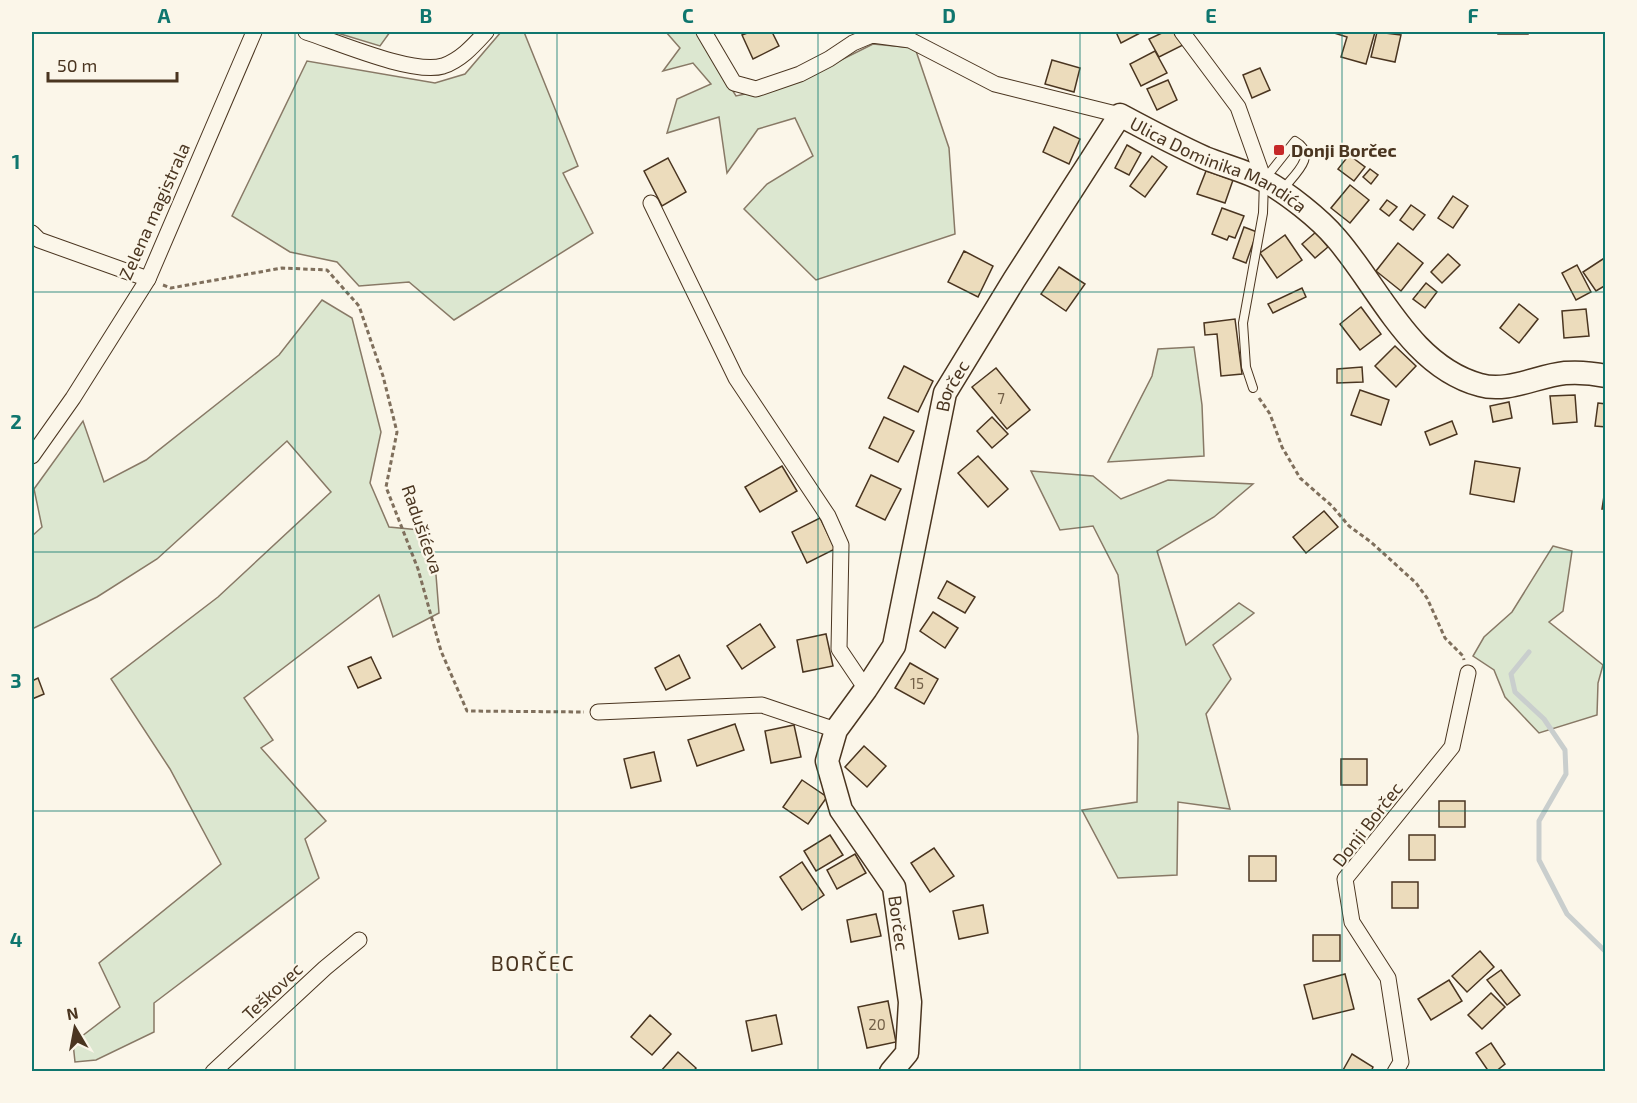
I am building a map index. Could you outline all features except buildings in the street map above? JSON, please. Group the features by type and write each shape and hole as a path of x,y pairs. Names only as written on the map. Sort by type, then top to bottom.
{"street":[{"name":"Zelena magistrala","path":"32,456 73,398 148,279 254,32"},
{"path":"306,32 374,56 416,66 441,67 456,60 486,32"},
{"name":"Ulica Dominika Mandića","path":"704,32 734,83 756,89 800,74 830,59 853,43 872,35 910,40 995,84 1120,115 1206,158 1273,186 1335,237 1402,328 1424,353 1468,381 1496,388 1564,373 1589,372 1605,376"},
{"path":"1182,32 1238,107 1273,186"},
{"name":"Borčec","path":"891,1071 908,1053 910,1002 894,887 841,810 827,761 836,729 894,646 945,393 1014,279 1120,115"},
{"path":"651,203 736,378 828,516 841,546 839,649 866,689"},
{"path":"32,233 39,240 148,279"},
{"name":"Donji Borčec","path":"1395,1071 1401,1062 1388,978 1352,922 1345,879 1452,747 1468,673"},
{"path":"598,712 762,705 836,729"},
{"name":"Teškovec","path":"213,1071 325,968 359,940"}],"lane":[{"path":"1253,388 1246,367 1243,323 1263,213 1273,186 1295,141 1302,145 1305,150 1305,161 1273,186"}],"path":[{"name":"Radušićeva","path":"148,279 171,288 282,268 327,270 360,306 383,376 397,432 386,487 417,569 441,651 467,711 598,712"},
{"path":"1253,388 1270,414 1282,447 1300,478 1332,506 1349,526 1371,542 1416,583 1427,598 1445,638 1463,656 1468,673"}],"green space":[{"path":"334,32 390,32 380,46"},
{"path":"501,32 524,32 578,166 563,173 593,233 454,320 409,282 359,286 337,262 290,252 232,216 307,61 435,83 465,74"},
{"path":"666,32 696,32 736,96 759,91 831,65 873,44 915,48 949,148 955,234 816,280 744,209 767,184 813,156 795,118 758,129 727,173 719,117 667,133 677,99 711,84 693,63 663,71 680,48"},
{"path":"322,300 352,318 381,432 370,483 389,527 420,530 436,575 439,613 393,637 379,595 244,698 273,740 261,748 326,821 305,839 319,878 154,1003 154,1032 96,1060 75,1062 73,1043 120,1007 99,963 221,864 170,769 111,679 218,597 331,492 287,441 157,559 97,597 32,629 32,536 42,527 34,489 83,421 104,482 146,460 279,355"},
{"path":"1194,347 1202,405 1204,456 1108,462 1152,376 1158,349"},
{"path":"1031,471 1093,476 1121,499 1168,480 1253,484 1214,517 1157,551 1186,645 1239,603 1254,613 1213,645 1231,679 1206,714 1230,809 1178,802 1177,875 1118,878 1082,810 1137,802 1138,736 1118,575 1093,526 1060,530"},
{"path":"1553,546 1572,551 1563,611 1549,622 1603,665 1598,683 1597,715 1539,733 1505,697 1494,670 1473,656 1484,637 1512,612"}],"waterway":[{"path":"1529,652 1511,674 1515,692 1544,719 1565,750 1566,774 1539,821 1539,860 1567,914 1606,952"}],"place":[{"name":"Donji Borčec","path":"1279,150"}],"district":[{"name":"BORČEC","path":"533,962"}]}
